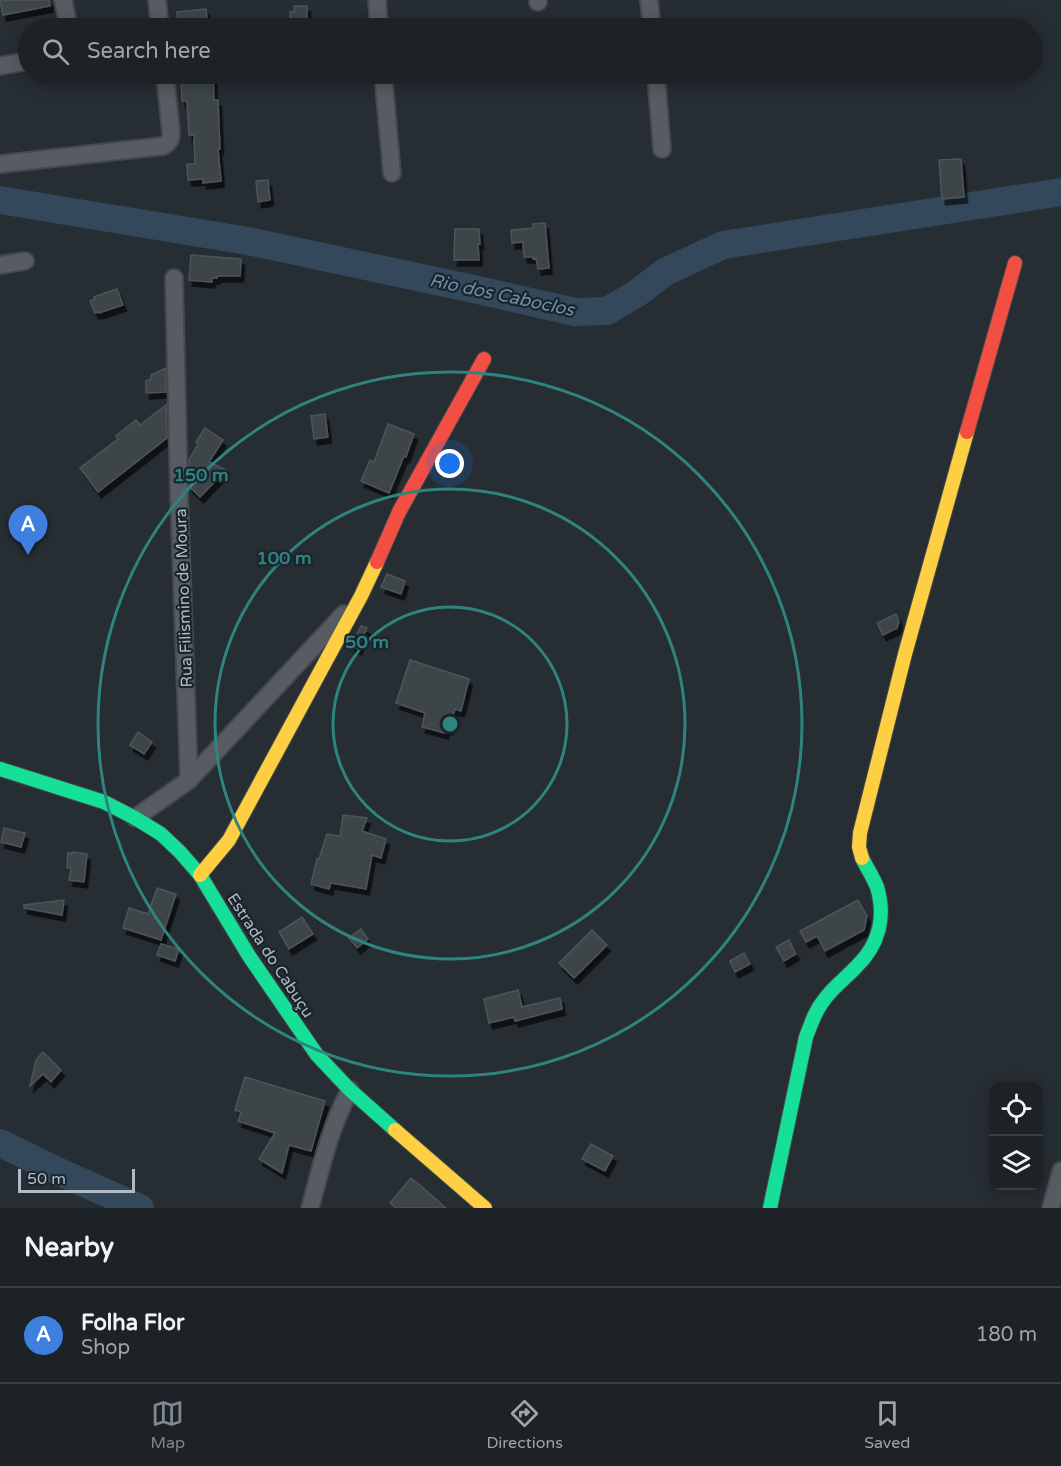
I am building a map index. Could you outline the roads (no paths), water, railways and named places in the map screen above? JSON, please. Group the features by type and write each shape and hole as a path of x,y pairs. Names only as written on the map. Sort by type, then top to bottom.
{"street":[{"path":"63,0 67,18"},
{"path":"157,0 159,18"},
{"path":"377,0 378,18"},
{"path":"649,0 651,18"},
{"path":"0,66 18,63"},
{"path":"0,164 163,146 170,142 171,133 166,84"},
{"path":"384,84 392,174"},
{"path":"657,84 662,149"},
{"path":"0,265 25,261"},
{"path":"770,1208 806,1037 815,1013 826,998 867,957 879,927 880,908 876,886 859,850 860,833 905,654 1015,263"},
{"name":"Rua Filismino de Moura","path":"174,278 179,507 189,780"},
{"path":"200,875 229,840 294,722 361,596 399,512 484,359"},
{"path":"135,818 189,780 361,596"},
{"name":"Estrada do Cabuçu","path":"0,769 104,802 161,834 200,875 249,956 317,1055 350,1090 485,1208"},
{"path":"310,1208 329,1136 350,1090"},
{"path":"1051,1208 1061,1171"}],"waterway":[{"name":"Rio dos Caboclos","path":"0,200 248,241 575,312 607,311 636,294 665,272 723,245 1061,192"},
{"path":"0,1143 140,1208"}],"place":[{"name":"Folha Flor","path":"28,555"}]}
